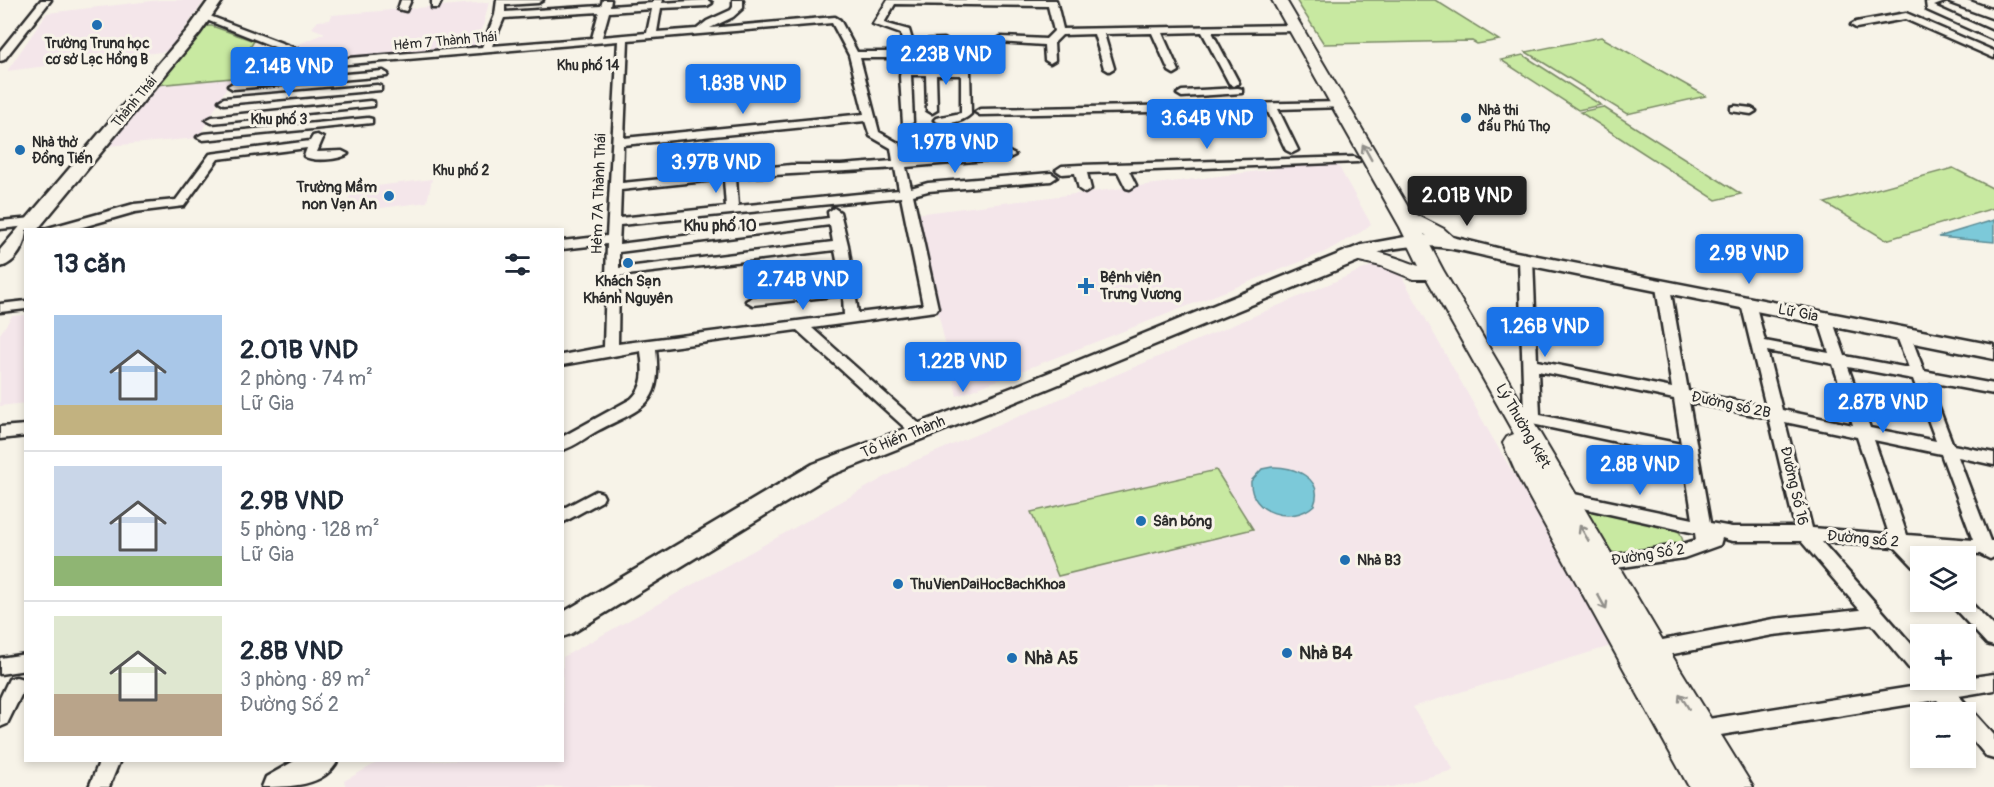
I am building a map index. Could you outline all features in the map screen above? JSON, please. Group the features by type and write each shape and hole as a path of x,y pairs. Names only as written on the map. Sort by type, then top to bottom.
{"main road":[{"name":"Thành Thái","path":"33,228 216,0"},
{"name":"Lý Thường Kiệt","path":"1264,0 1288,28 1334,105 1426,238 1430,277 1523,454 1552,495 1591,564 1707,787"},
{"name":"Lý Thường Kiệt","path":"1279,0 1288,28"},
{"path":"1955,0 1994,15"},
{"path":"1971,0 1994,9"},
{"name":"Lý Thường Kiệt","path":"1334,105 1354,160 1426,238"},
{"name":"Thành Thái","path":"0,262 24,237"},
{"name":"Lữ Gia","path":"1426,238 1994,352"},
{"name":"Tô Hiến Thành","path":"564,625 821,470 1023,391 1353,254 1426,238"},
{"path":"1353,254 1387,261 1430,277"},
{"name":"Lý Thường Kiệt","path":"1430,277 1526,419 1552,495"},
{"name":"Lý Thường Kiệt","path":"1591,564 1652,650 1736,787"},
{"path":"276,787 320,762"}],"street":[{"path":"0,58 46,0"},
{"path":"484,51 500,15 502,1 538,0"},
{"path":"1924,2 1945,0"},
{"path":"908,122 904,76 908,72 906,32 878,24 893,1 1052,1 1059,32"},
{"path":"1924,2 1930,8 1994,37"},
{"path":"500,15 707,3"},
{"path":"701,31 702,27 732,15 738,4"},
{"path":"651,36 657,7"},
{"path":"494,25 605,9"},
{"path":"596,41 605,9"},
{"path":"1856,25 1906,16 1994,55"},
{"name":"Hẻm 7 Thành Thái","path":"204,17 314,59 358,62 835,20 854,55"},
{"path":"1001,40 1049,42 1059,32 1288,28"},
{"path":"1206,30 1246,107"},
{"path":"1156,31 1188,109"},
{"path":"1098,32 1109,68"},
{"name":"Hẻm 7A Thành Thái","path":"611,350 613,244 623,39"},
{"path":"907,43 944,42"},
{"path":"1049,42 1050,60"},
{"path":"564,360 611,350 931,308 896,146 874,134 854,55 908,55"},
{"path":"282,129 314,59"},
{"path":"908,72 966,72 966,114 959,118 940,120"},
{"path":"931,72 932,110"},
{"path":"233,86 383,74"},
{"path":"1182,94 1236,87"},
{"path":"224,101 376,88"},
{"path":"212,120 370,104"},
{"path":"980,112 1334,105"},
{"path":"1271,107 1292,150"},
{"path":"1735,109 1751,111"},
{"path":"618,142 870,117"},
{"path":"203,137 368,121"},
{"path":"0,225 63,228 134,208 180,203 211,158 218,154 317,140 311,156 342,153"},
{"path":"688,149 688,180"},
{"path":"616,187 791,169 841,169 1009,156"},
{"path":"1062,170 1354,160"},
{"path":"1122,168 1130,185"},
{"path":"1080,170 1085,189"},
{"path":"730,175 732,210"},
{"path":"614,222 905,193 928,187 1051,177"},
{"path":"832,200 842,245 851,319"},
{"path":"564,244 613,244 836,221"},
{"path":"613,273 842,245"},
{"path":"1526,259 1529,363 1526,419 1690,452"},
{"path":"1663,286 1704,535"},
{"path":"753,301 849,290"},
{"name":"Đường Số 16","path":"1748,303 1805,534 1910,656"},
{"path":"0,308 24,305"},
{"path":"1825,319 1901,543 1910,552"},
{"path":"800,325 918,431"},
{"path":"1903,334 1947,450 1991,550"},
{"path":"564,443 576,434 633,407 645,397 650,386 648,345"},
{"path":"1759,345 1994,389"},
{"name":"Đường số 2B","path":"1529,363 1994,459"},
{"path":"0,433 24,430"},
{"name":"Đường Số 2","path":"1552,495 1704,535 1732,534"},
{"path":"564,516 596,497"},
{"name":"Đường số 2","path":"1732,534 1805,534 1991,550"},
{"name":"Đường Số 2","path":"1591,564 1684,551 1704,535"},
{"path":"1969,612 1994,638"},
{"path":"1652,650 1773,627 1875,616"},
{"path":"0,666 24,662"},
{"path":"1976,683 1994,682"},
{"path":"0,718 16,685"},
{"path":"1702,729 1910,690"},
{"path":"1941,690 1952,702"},
{"path":"1976,730 1994,750"},
{"path":"99,787 110,762"}],"shaded area":[{"path":"160,0 205,0 169,51 7,71 47,13"},
{"path":"489,2 482,30 486,31 481,49 354,60 328,59 292,47 325,33 312,28 318,21 330,20 332,15"},
{"path":"272,50 309,61 303,74 231,80 198,138 108,146 155,85 231,78 247,52"},
{"name":"Bệnh viện Trưng Vương","path":"1336,162 1371,224 1361,232 1323,253 957,396 916,214 1275,169 1274,165"},
{"name":"Trường Mầm non Vạn An","path":"432,179 427,202 343,213 353,189"},
{"path":"1378,263 1397,268 1492,437 1614,645 1412,707 1454,770 1392,787 346,787 344,781 378,762 564,762 564,656 912,462"},
{"path":"24,315 24,403 0,406 0,334 12,316"}],"green space":[{"path":"1296,0 1435,0 1499,40 1477,44 1472,41 1324,44"},
{"path":"205,26 212,26 254,41 232,78 155,85"},
{"path":"1601,37 1706,96 1627,114 1526,52"},
{"path":"1523,55 1601,105 1578,110 1501,60"},
{"path":"1603,107 1741,194 1716,200 1580,112"},
{"path":"1953,168 1994,189 1994,208 1886,240 1825,203"},
{"path":"1216,470 1253,529 1058,576 1031,512"},
{"path":"1588,508 1671,527 1680,533 1683,541 1677,545 1616,554 1603,547 1583,510"}],"water":[{"path":"1994,220 1994,242 1938,237"},
{"path":"1272,467 1289,469 1305,475 1315,488 1314,505 1305,511 1284,515 1274,513 1257,501 1252,492 1251,481 1262,469"}],"place":[{"name":"Trường Trung học cơ sở Lạc Hồng B","path":"97,25"},
{"name":"Nhà thi đấu Phú Thọ","path":"1466,118"},
{"name":"Nhà thờ Đồng Tiến","path":"20,150"},
{"name":"Trường Mầm non Vạn An","path":"389,196"},
{"name":"Khách Sạn Khánh Nguyên","path":"628,263"},
{"name":"Bệnh viện Trưng Vương","path":"1086,286"},
{"name":"Sân bóng","path":"1141,521"},
{"name":"Nhà B3","path":"1345,560"},
{"name":"ThuVienDaiHocBachKhoa","path":"898,584"},
{"name":"Nhà B4","path":"1287,653"},
{"name":"Nhà A5","path":"1012,658"}],"district":[{"name":"Khu phố 14","path":"588,65"},
{"name":"Khu phố 3","path":"279,119"},
{"name":"Khu phố 2","path":"461,170"},
{"name":"Khu phố 10","path":"720,226"}]}
